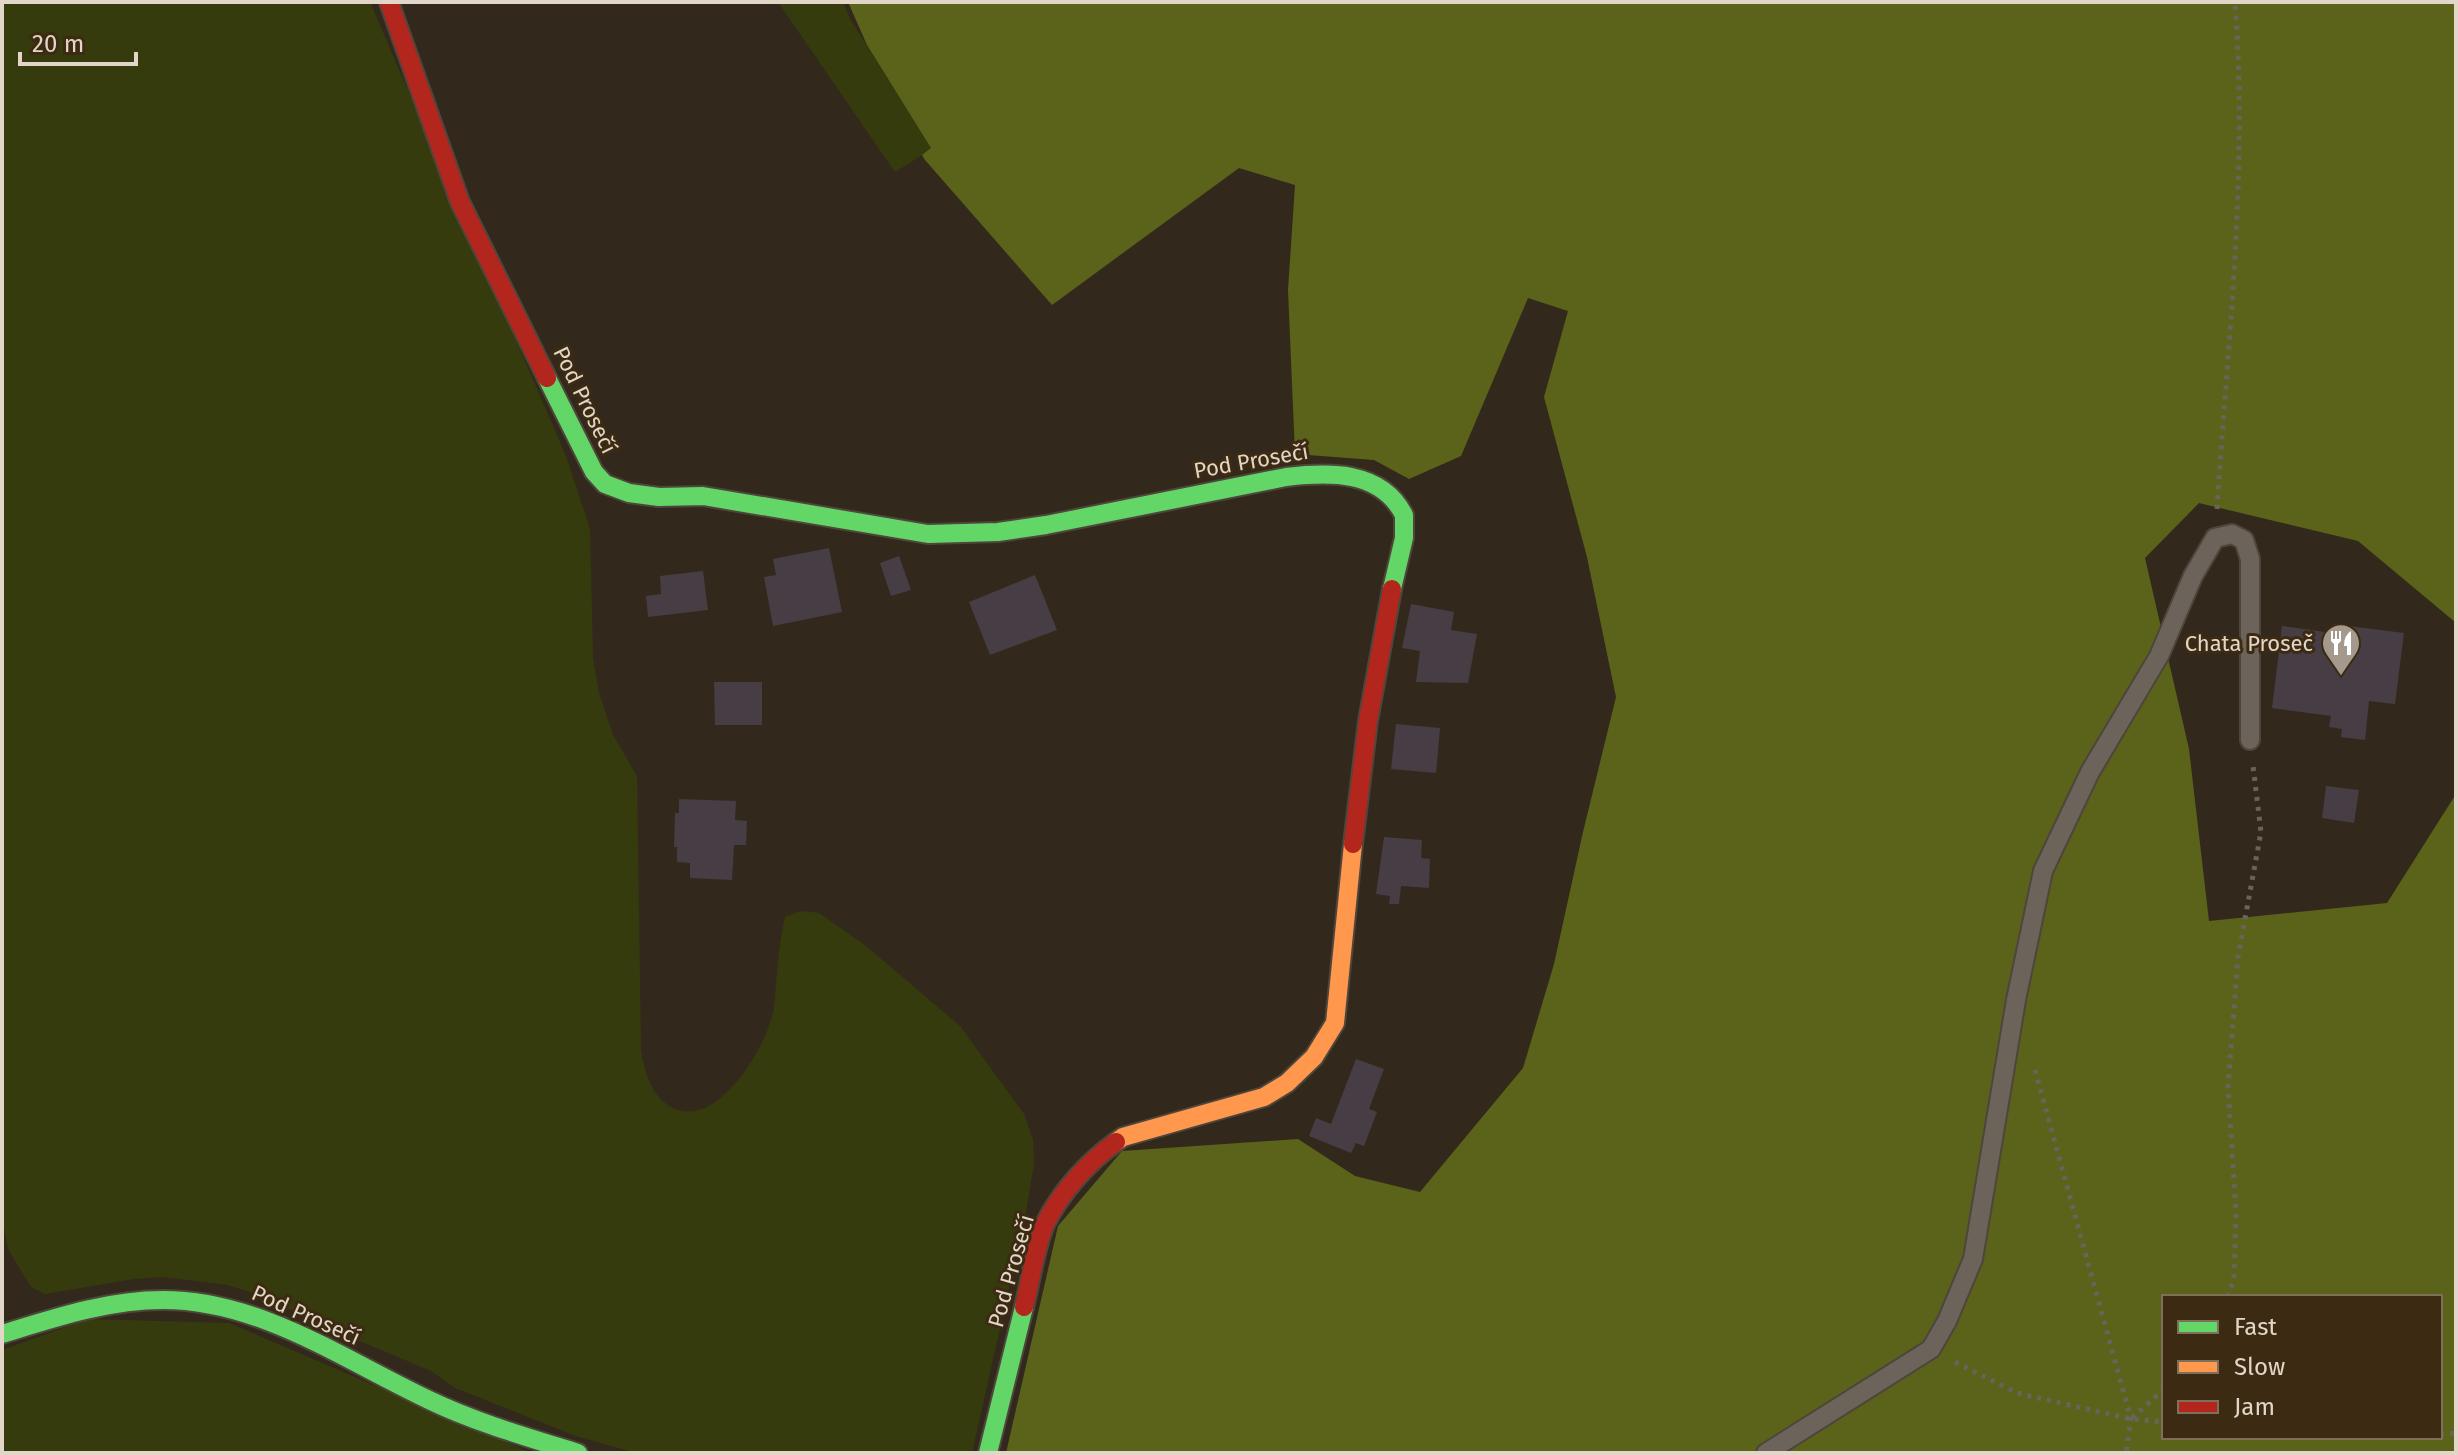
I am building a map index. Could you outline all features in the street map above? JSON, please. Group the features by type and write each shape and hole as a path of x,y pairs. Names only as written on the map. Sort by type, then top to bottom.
{"street":[{"name":"Pod Prosečí","path":"389,2 460,202 594,472 605,484 629,493 659,497 703,496 928,534 998,532 1046,525 1324,472 1356,475 1373,484 1396,502 1406,522 1384,621 1367,727 1335,1023 1320,1052 1286,1086 1264,1097 1123,1137 1094,1158 1077,1177 1045,1223 988,1453"},
{"name":"Pod Prosečí","path":"2,1334 128,1301 185,1300 226,1308 272,1323 462,1415 578,1453"}],"lane":[{"path":"1766,1453 1931,1349 1947,1321 1973,1259 2016,1000 2043,871 2090,772 2159,656 2193,576 2215,538 2232,534 2244,540 2250,559 2250,740"}],"path":[{"path":"2215,538 2237,208 2238,38 2235,2"},
{"path":"2229,1295 2234,1277 2236,1213 2228,1088 2230,1058 2238,957 2261,832 2250,740"},
{"path":"2033,1061 2131,1419 2126,1453"},
{"path":"1931,1349 2017,1393 2131,1419 2162,1422"},
{"path":"2131,1419 2162,1391"}],"green space":[{"path":"2,2 370,2 566,456 590,529 593,659 599,693 613,735 637,776 641,1051 656,1094 669,1106 694,1111 709,1106 736,1082 758,1050 772,1016 785,917 801,911 819,913 866,946 960,1026 1024,1114 1033,1140 1034,1164 972,1453 636,1453 576,1436 455,1388 431,1371 317,1323 265,1297 228,1285 163,1277 45,1294 31,1287 8,1249 2,1217"},
{"path":"778,2 843,2 850,19 932,149 895,172"},
{"path":"848,2 2456,2 2456,649 2455,622 2358,541 2199,503 2145,558 2189,749 2209,921 2387,903 2456,794 2456,1453 1006,1453 1058,1226 1122,1151 1298,1139 1355,1176 1420,1192 1523,1068 1554,964 1616,697 1587,557 1544,397 1568,311 1528,298 1461,456 1409,479 1374,460 1295,454 1288,290 1295,185 1239,168 1052,305 925,160 922,155 931,148 867,45"},
{"path":"88,1319 229,1323 532,1453 2,1453 2,1350"}],"building":[{"path":"829,548 842,612 773,626 764,577 776,575 773,559"},
{"path":"899,556 911,590 891,596 880,563"},
{"path":"703,571 708,610 648,617 646,596 661,594 660,576"},
{"path":"1035,575 1057,630 990,655 969,602"},
{"path":"1411,604 1454,612 1451,630 1477,634 1468,683 1416,682 1420,651 1402,648"},
{"path":"2333,624 2404,633 2395,704 2369,701 2365,740 2341,737 2342,729 2329,727 2331,716 2272,708 2282,626 2332,633"},
{"path":"714,682 762,682 762,725 715,725"},
{"path":"1396,724 1440,728 1436,773 1391,769"},
{"path":"2326,786 2359,790 2354,823 2322,818"},
{"path":"679,799 736,801 735,820 747,821 746,845 734,845 732,880 690,878 690,863 677,862 675,813 679,813"},
{"path":"1384,837 1422,840 1421,858 1430,859 1429,888 1401,886 1399,904 1389,904 1390,896 1376,894"},
{"path":"1356,1059 1384,1069 1369,1109 1377,1112 1364,1146 1356,1143 1351,1153 1309,1136 1316,1118 1331,1124"}],"traffic: fast":[{"path":"547,378 594,472 605,484 629,493 659,497 703,496 928,534 998,532 1046,525 1286,477 1319,474 1352,477 1382,489 1404,515 1404,538 1392,589"},
{"path":"2,1334 81,1311 122,1303 163,1300 234,1310 300,1335 447,1408 578,1453"},
{"path":"988,1453 1024,1307"}],"traffic: slow":[{"path":"1116,1142 1123,1137 1264,1097 1287,1083 1314,1057 1335,1023 1353,844"}],"traffic: jam":[{"path":"389,2 460,202 547,378"},
{"path":"1353,844 1368,721 1392,589"},
{"path":"1024,1307 1046,1222 1076,1178 1116,1142"}],"place":[{"name":"Chata Proseč","path":"2341,677"}]}
